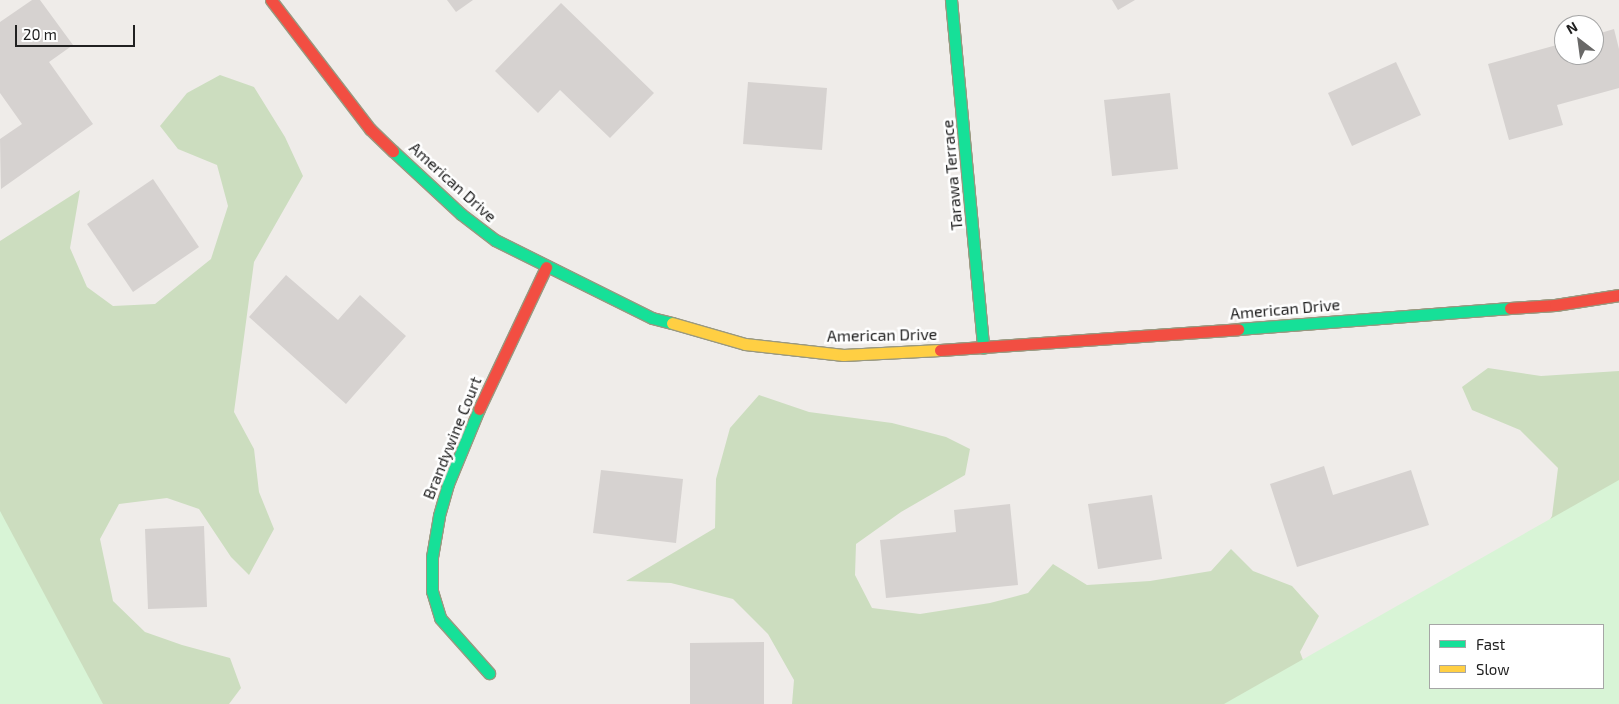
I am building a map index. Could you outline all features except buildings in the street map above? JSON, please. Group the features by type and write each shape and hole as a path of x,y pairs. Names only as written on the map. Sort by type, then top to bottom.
{"street":[{"name":"American Drive","path":"271,0 377,135 461,214 495,240 652,318 745,344 843,355 983,348 1555,305 1619,294"},
{"name":"Tarawa Terrace","path":"952,0 983,348"},
{"name":"Brandywine Court","path":"490,673 440,618 432,591 432,557 439,516 448,484 485,395 546,267"}],"green space":[{"path":"220,75 254,87 285,137 303,176 254,262 234,412 254,449 259,492 274,529 249,575 231,557 199,509 167,498 119,504 100,539 113,601 145,632 182,645 230,658 241,688 229,704 0,704 0,241 80,190 70,248 87,287 113,306 155,304 211,259 228,206 217,165 178,149 160,126 187,93"},
{"path":"1488,368 1541,376 1619,371 1619,704 792,704 794,680 768,634 733,599 671,583 626,581 715,528 716,479 730,428 759,395 809,412 892,423 946,437 970,449 965,475 901,512 856,544 855,575 872,608 920,614 990,603 1028,593 1053,564 1087,585 1150,581 1211,571 1231,549 1253,571 1292,586 1319,616 1300,652 1308,673 1517,577 1552,516 1558,468 1520,430 1472,410 1462,387"},
{"path":"1619,480 1619,704 1224,704"},
{"path":"0,511 103,704 0,704"}],"traffic: fast":[{"path":"951,0 983,348"},
{"path":"393,151 461,214 495,240 652,318 672,323"},
{"path":"1238,329 1510,308"},
{"path":"479,409 448,484 439,516 432,557 432,591 440,618 489,673"}],"traffic: slow":[{"path":"672,323 745,344 843,355 940,350"}],"traffic: jam":[{"path":"271,0 370,129 393,151"},
{"path":"479,409 546,267"},
{"path":"1510,308 1555,305 1619,295"},
{"path":"940,350 1238,329"}]}
